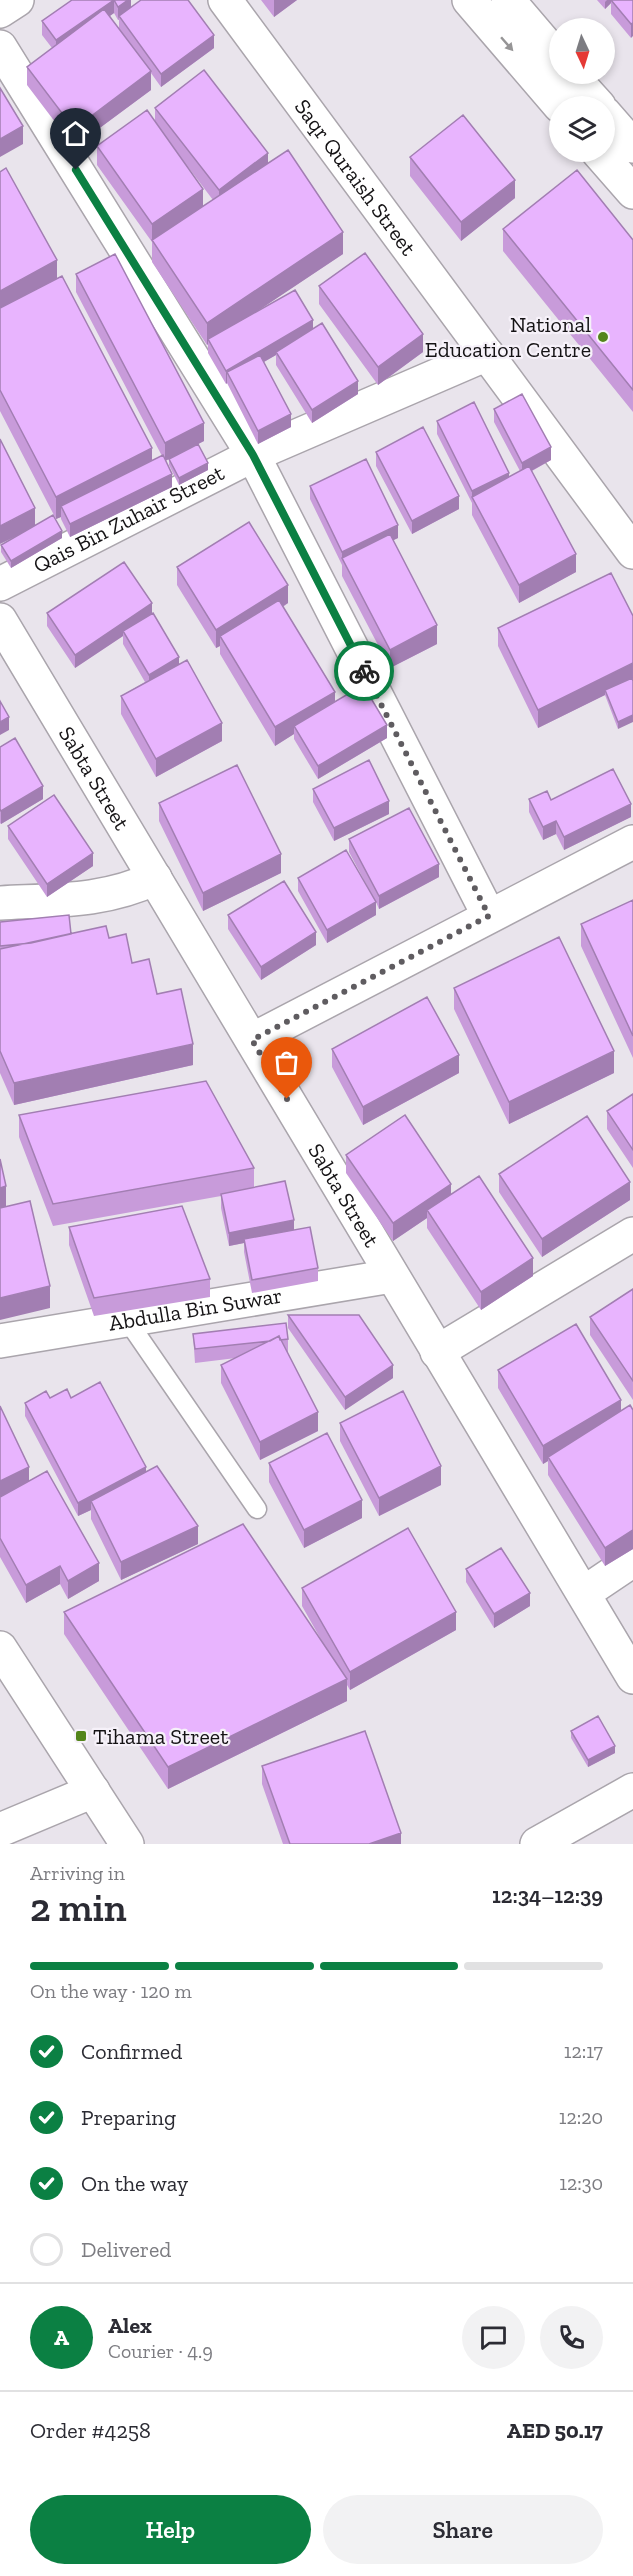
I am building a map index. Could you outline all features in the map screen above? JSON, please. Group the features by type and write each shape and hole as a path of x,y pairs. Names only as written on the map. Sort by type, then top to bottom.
{"street":[{"path":"0,10 17,0"},
{"name":"Saqr Quraish Street","path":"225,0 633,552"},
{"path":"469,0 551,96"},
{"path":"508,0 549,48"},
{"path":"0,47 253,455 489,916"},
{"path":"579,84 590,96"},
{"path":"615,126 633,146"},
{"path":"607,162 633,192"},
{"name":"Qais Bin Zuhair Street","path":"0,584 253,455 487,354"},
{"name":"Sabta Street","path":"0,620 633,1677"},
{"path":"252,1040 633,842"},
{"path":"0,903 114,895 155,878"},
{"path":"437,1352 633,1234"},
{"name":"Abdulla Bin Suwar","path":"0,1341 392,1276"},
{"path":"584,1593 633,1560"},
{"path":"0,1648 127,1844"},
{"path":"537,1844 633,1790"},
{"path":"0,1830 93,1791"}],"lane":[{"path":"127,1320 257,1509"}],"building":[{"path":"72,0 114,0 56,40 42,21"},
{"path":"114,0 128,0 118,7"},
{"path":"141,0 188,0 214,35 161,74 119,16"},
{"path":"611,0 633,0 633,23 631,24"},
{"path":"104,9 151,71 74,129 27,67"},
{"path":"204,70 268,153 219,190 155,108"},
{"path":"0,88 23,126 0,139"},
{"path":"147,110 203,189 152,224 97,146"},
{"path":"463,115 515,180 461,222 410,157"},
{"path":"288,150 343,232 207,323 152,240"},
{"path":"6,168 57,260 0,291 0,172"},
{"name":"National Education Centre","path":"577,170 633,240 633,390 503,229"},
{"path":"365,253 423,334 378,367 319,286"},
{"path":"115,254 204,423 165,443 76,274"},
{"path":"62,276 152,448 56,497 0,390 0,308"},
{"path":"295,290 313,320 226,371 208,339"},
{"path":"322,323 358,381 312,410 276,352"},
{"path":"260,355 291,414 258,431 227,372"},
{"path":"522,394 551,447 522,463 494,409"},
{"path":"474,402 509,473 472,491 437,421"},
{"path":"423,427 459,496 412,521 376,452"},
{"path":"0,439 35,508 0,526"},
{"path":"198,444 208,463 179,478 169,459"},
{"path":"163,455 172,474 70,524 61,506"},
{"path":"366,459 398,525 342,552 310,486"},
{"path":"529,466 576,554 519,585 472,497"},
{"path":"53,515 62,531 11,561 1,545"},
{"path":"249,522 288,585 216,630 177,567"},
{"path":"390,534 437,625 390,650 342,558"},
{"path":"124,562 152,603 75,655 47,613"},
{"path":"611,573 633,616 633,663 538,710 498,628"},
{"path":"279,600 335,692 275,727 220,636"},
{"path":"153,613 179,657 149,675 123,631"},
{"path":"187,660 222,723 156,759 121,696"},
{"path":"632,678 633,715 618,722 605,690"},
{"path":"363,685 387,725 318,766 294,726"},
{"path":"0,701 9,717 0,722"},
{"path":"15,738 43,786 1,811 0,747"},
{"path":"369,760 389,801 334,828 313,789"},
{"path":"237,765 281,854 203,893 159,803"},
{"path":"613,769 631,804 564,837 556,821 543,827 529,799 547,791 551,800"},
{"path":"54,795 93,853 47,884 8,826"},
{"path":"409,808 439,864 379,896 349,839"},
{"path":"346,850 376,902 327,930 298,878"},
{"path":"284,881 316,932 261,967 228,915"},
{"path":"633,900 633,1036 581,924"},
{"path":"69,915 71,934 31,943 0,946 0,922"},
{"path":"106,926 109,938 126,934 132,963 149,959 157,994 181,989 193,1044 14,1083 0,1051 0,949"},
{"path":"559,937 614,1051 509,1102 454,988"},
{"path":"427,997 459,1055 363,1107 332,1049"},
{"path":"206,1081 254,1168 53,1204 19,1115"},
{"path":"633,1094 633,1150 607,1111"},
{"path":"405,1115 451,1184 393,1223 346,1155"},
{"path":"587,1116 630,1182 542,1239 499,1174"},
{"path":"0,1159 6,1186 0,1188"},
{"path":"479,1176 533,1258 481,1292 427,1210"},
{"path":"285,1181 294,1220 229,1233 221,1194"},
{"path":"30,1201 50,1286 0,1298 0,1208"},
{"path":"182,1206 210,1279 94,1298 69,1227"},
{"path":"310,1227 318,1268 252,1280 244,1239"},
{"path":"633,1289 633,1381 590,1317"},
{"path":"288,1315 359,1315 393,1365 345,1397"},
{"path":"286,1323 288,1339 280,1340 279,1336 270,1341 195,1349 193,1334"},
{"path":"576,1324 621,1400 543,1446 498,1370"},
{"path":"279,1336 318,1412 260,1442 221,1365"},
{"path":"100,1382 146,1467 78,1503 25,1403 46,1391 50,1398 67,1389 71,1398"},
{"path":"403,1391 441,1466 379,1498 340,1423"},
{"path":"630,1405 633,1410 633,1530 605,1548 548,1457"},
{"path":"0,1406 29,1467 0,1481"},
{"path":"327,1433 362,1500 304,1530 269,1463"},
{"path":"157,1466 198,1526 121,1562 91,1501"},
{"path":"47,1471 99,1563 68,1581 60,1566 26,1585 0,1538 0,1497"},
{"path":"243,1524 347,1679 168,1767 64,1612"},
{"path":"408,1528 456,1612 350,1672 302,1588"},
{"path":"501,1548 530,1593 494,1614 466,1569"},
{"path":"598,1716 615,1746 588,1760 571,1731"},
{"path":"365,1731 401,1833 369,1844 290,1844 262,1766"}],"way so far":[{"path":"287,1099 252,1040 489,916 364,671"}],"place":[{"name":"National Education Centre","path":"603,337"},
{"name":"Tihama Street","path":"81,1736"}],"route":[{"path":"76,170 253,455 364,671"}]}
